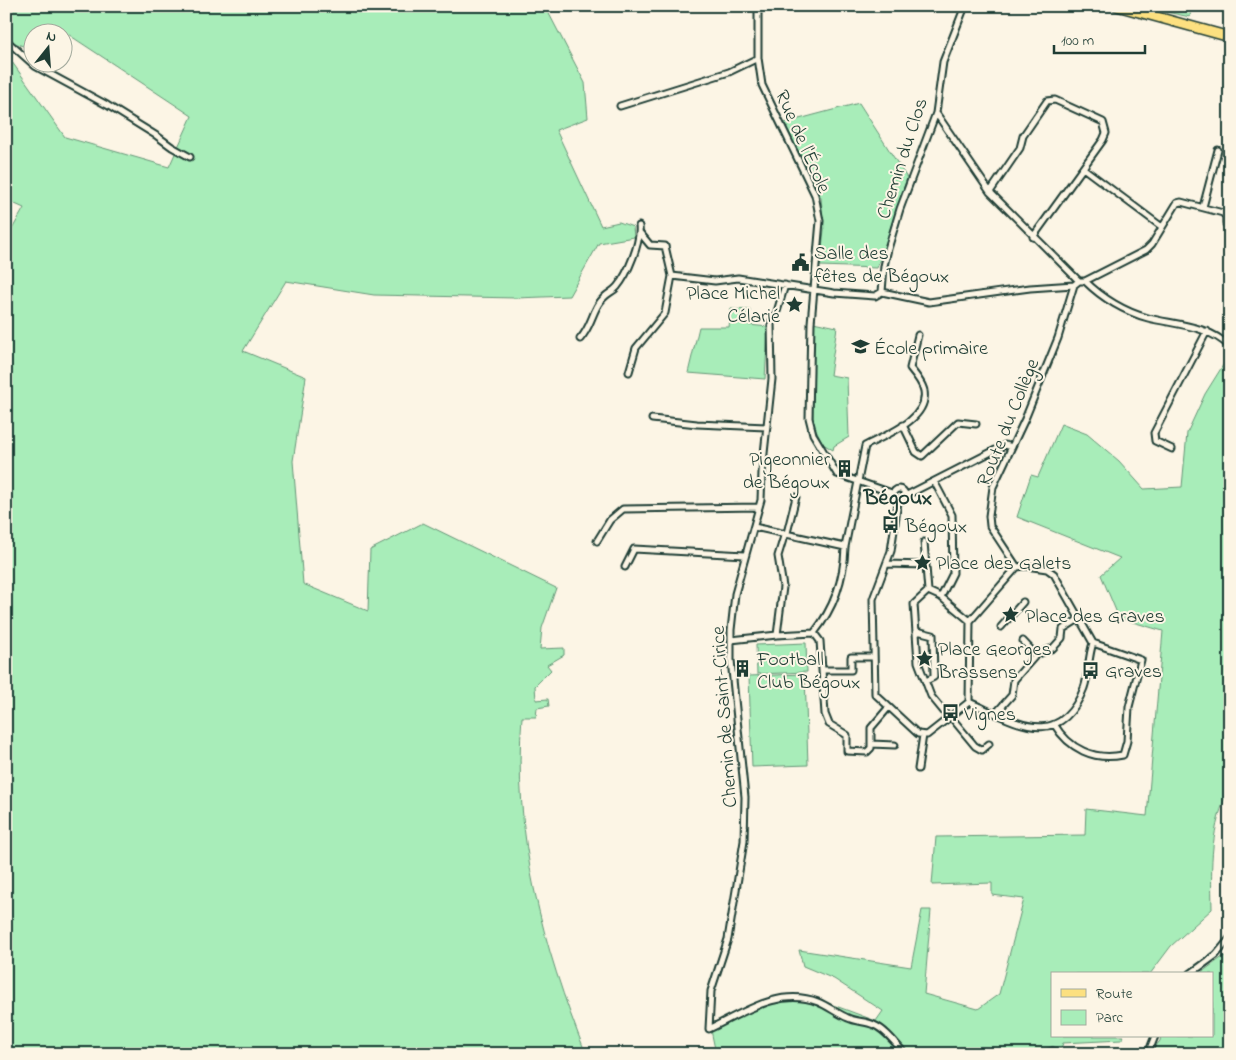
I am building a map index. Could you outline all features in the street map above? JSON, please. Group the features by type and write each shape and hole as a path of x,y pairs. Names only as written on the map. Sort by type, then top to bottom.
{"main road":[{"path":"1117,6 1230,37"}],"street":[{"name":"Rue de l'École","path":"758,6 758,58 762,85 815,195 820,222 818,258 813,289 809,418 813,434 837,474 858,483 892,493"},
{"name":"Chemin du Clos","path":"882,292 884,266 888,249 900,209 936,112 943,62 964,6"},
{"path":"6,40 35,66 107,105 157,136 172,148 190,156"},
{"path":"620,106 729,72 758,58"},
{"path":"990,192 1020,148 1023,136 1047,101 1051,99 1103,122 1106,127 1103,140 1033,237"},
{"path":"936,112 990,192 1033,237 1082,281 1121,307 1147,317 1208,331 1230,348"},
{"path":"1203,207 1218,150"},
{"path":"1083,168 1162,227"},
{"path":"672,276 716,281 738,278 875,296 882,292 929,302 1030,288 1074,285 1146,250 1177,203 1203,207 1223,213 1226,217 1226,224"},
{"path":"580,339 588,330 596,307 605,294 617,288 631,262 640,233 639,226"},
{"path":"629,372 636,348 665,313 672,276 665,246 650,245 640,233"},
{"name":"Chemin de Saint-Cirice","path":"785,285 776,315 771,322 772,379 759,507 735,594 731,640 744,797 744,841 729,933 710,991 709,1029 757,1005 778,998 798,998 818,1002 853,1021 874,1024 905,1054"},
{"name":"Route du Collège","path":"1017,567 990,526 989,516 993,487 1058,338 1074,285"},
{"path":"1172,449 1155,441 1154,433 1208,331"},
{"path":"731,640 778,634 814,633 830,613 845,561 845,547 866,446 916,418 923,403 924,390 910,368 918,335"},
{"path":"652,419 697,424 766,427"},
{"path":"903,425 916,452 922,456 958,422 976,424"},
{"path":"898,502 904,499 905,496 935,483 1005,445 1012,447"},
{"path":"935,483 952,516 953,573 942,597"},
{"path":"898,502 893,499 892,493 900,489 905,496"},
{"path":"778,634 783,587 778,556 796,497"},
{"path":"898,502 891,551 873,599 875,694 918,734 923,735 927,735 970,702"},
{"path":"597,541 610,520 622,509 759,507"},
{"path":"754,527 845,547"},
{"path":"924,542 928,591"},
{"path":"625,567 634,549 745,555"},
{"path":"887,564 926,565"},
{"path":"1017,567 1047,569 1054,574 1092,643 1084,686 1078,701 1070,713 1054,724 1034,728 970,702 970,621 1017,567"},
{"path":"928,591 942,597 970,621"},
{"path":"928,591 914,604 918,662 931,696 975,746 982,750 989,744"},
{"path":"1001,627 1023,602"},
{"path":"996,713 1012,695 1014,680 1023,673 1036,655 1053,648 1062,638 1063,629 1079,619"},
{"path":"917,631 933,635 934,677 926,682"},
{"path":"814,633 820,641 826,714 829,724 847,736 846,752 867,752 871,744 871,728 888,708"},
{"path":"1024,641 1036,655"},
{"path":"1054,724 1062,738 1081,751 1094,755 1123,755 1127,741 1129,707 1141,660 1092,643"},
{"path":"822,670 851,670 851,657 874,657"},
{"path":"918,769 923,735"},
{"path":"871,744 895,745"},
{"path":"1193,972 1216,955 1230,938"},
{"path":"1148,1054 1154,1038"},
{"path":"1041,1054 1052,1051 1066,1054"}],"green space":[{"path":"6,6 545,6 585,83 588,118 556,130 601,226 619,222 633,227 634,237 599,243 569,296 516,298 374,295 286,281 243,351 306,377 293,461 303,584 368,611 370,550 423,523 556,588 542,628 540,649 564,648 564,655 547,665 551,670 535,686 536,700 548,699 549,706 537,708 536,717 522,717 520,760 522,803 534,889 544,931 570,1014 586,1054 6,1054 6,240 24,208 6,200 6,60 12,62 65,137 169,167 192,116 72,37 72,22 22,22 22,46 6,40"},
{"path":"1139,6 1191,6 1190,17"},
{"path":"859,103 907,178 877,268 820,266 824,230 821,198 784,123"},
{"path":"731,309 750,310 749,325 768,327 765,379 688,373 699,327 729,327"},
{"path":"813,322 837,327 830,375 847,378 849,437 834,446 833,450 823,444 813,423"},
{"path":"1230,354 1230,786 1223,802 1215,832 1212,861 1212,909 1171,946 1152,972 1051,972 1051,1038 1122,1038 1121,1040 1063,1043 1059,1054 716,1054 711,1030 772,1002 809,996 876,1021 883,1011 834,979 803,966 799,950 911,967 922,910 931,910 924,994 978,1009 999,994 1024,899 992,895 992,883 932,885 936,837 1085,835 1086,809 1147,816 1163,631 1119,618 1101,575 1120,558 1017,517 1031,475 1038,477 1061,424 1087,434 1119,461 1144,489 1182,487 1187,433 1205,394"},
{"path":"806,643 807,672 757,674 756,645"},
{"path":"805,674 808,765 752,767 749,676"},
{"path":"1224,956 1230,959 1230,1054 1149,1054 1161,1038 1214,1038 1214,972 1202,972"}],"place":[{"name":"Salle des fêtes de Bégoux","path":"800,263"},
{"name":"Place Michel Célarié","path":"794,304"},
{"name":"École primaire","path":"860,347"},
{"name":"Pigeonnier de Bégoux","path":"844,469"},
{"name":"Bégoux","path":"891,525"},
{"name":"Place des Galets","path":"922,562"},
{"name":"Place des Graves","path":"1011,615"},
{"name":"Place Georges Brassens","path":"924,659"},
{"name":"Football Club Bégoux","path":"743,669"},
{"name":"Graves","path":"1091,670"},
{"name":"Vignes","path":"950,713"}],"district":[{"name":"Bégoux","path":"898,496"}]}
